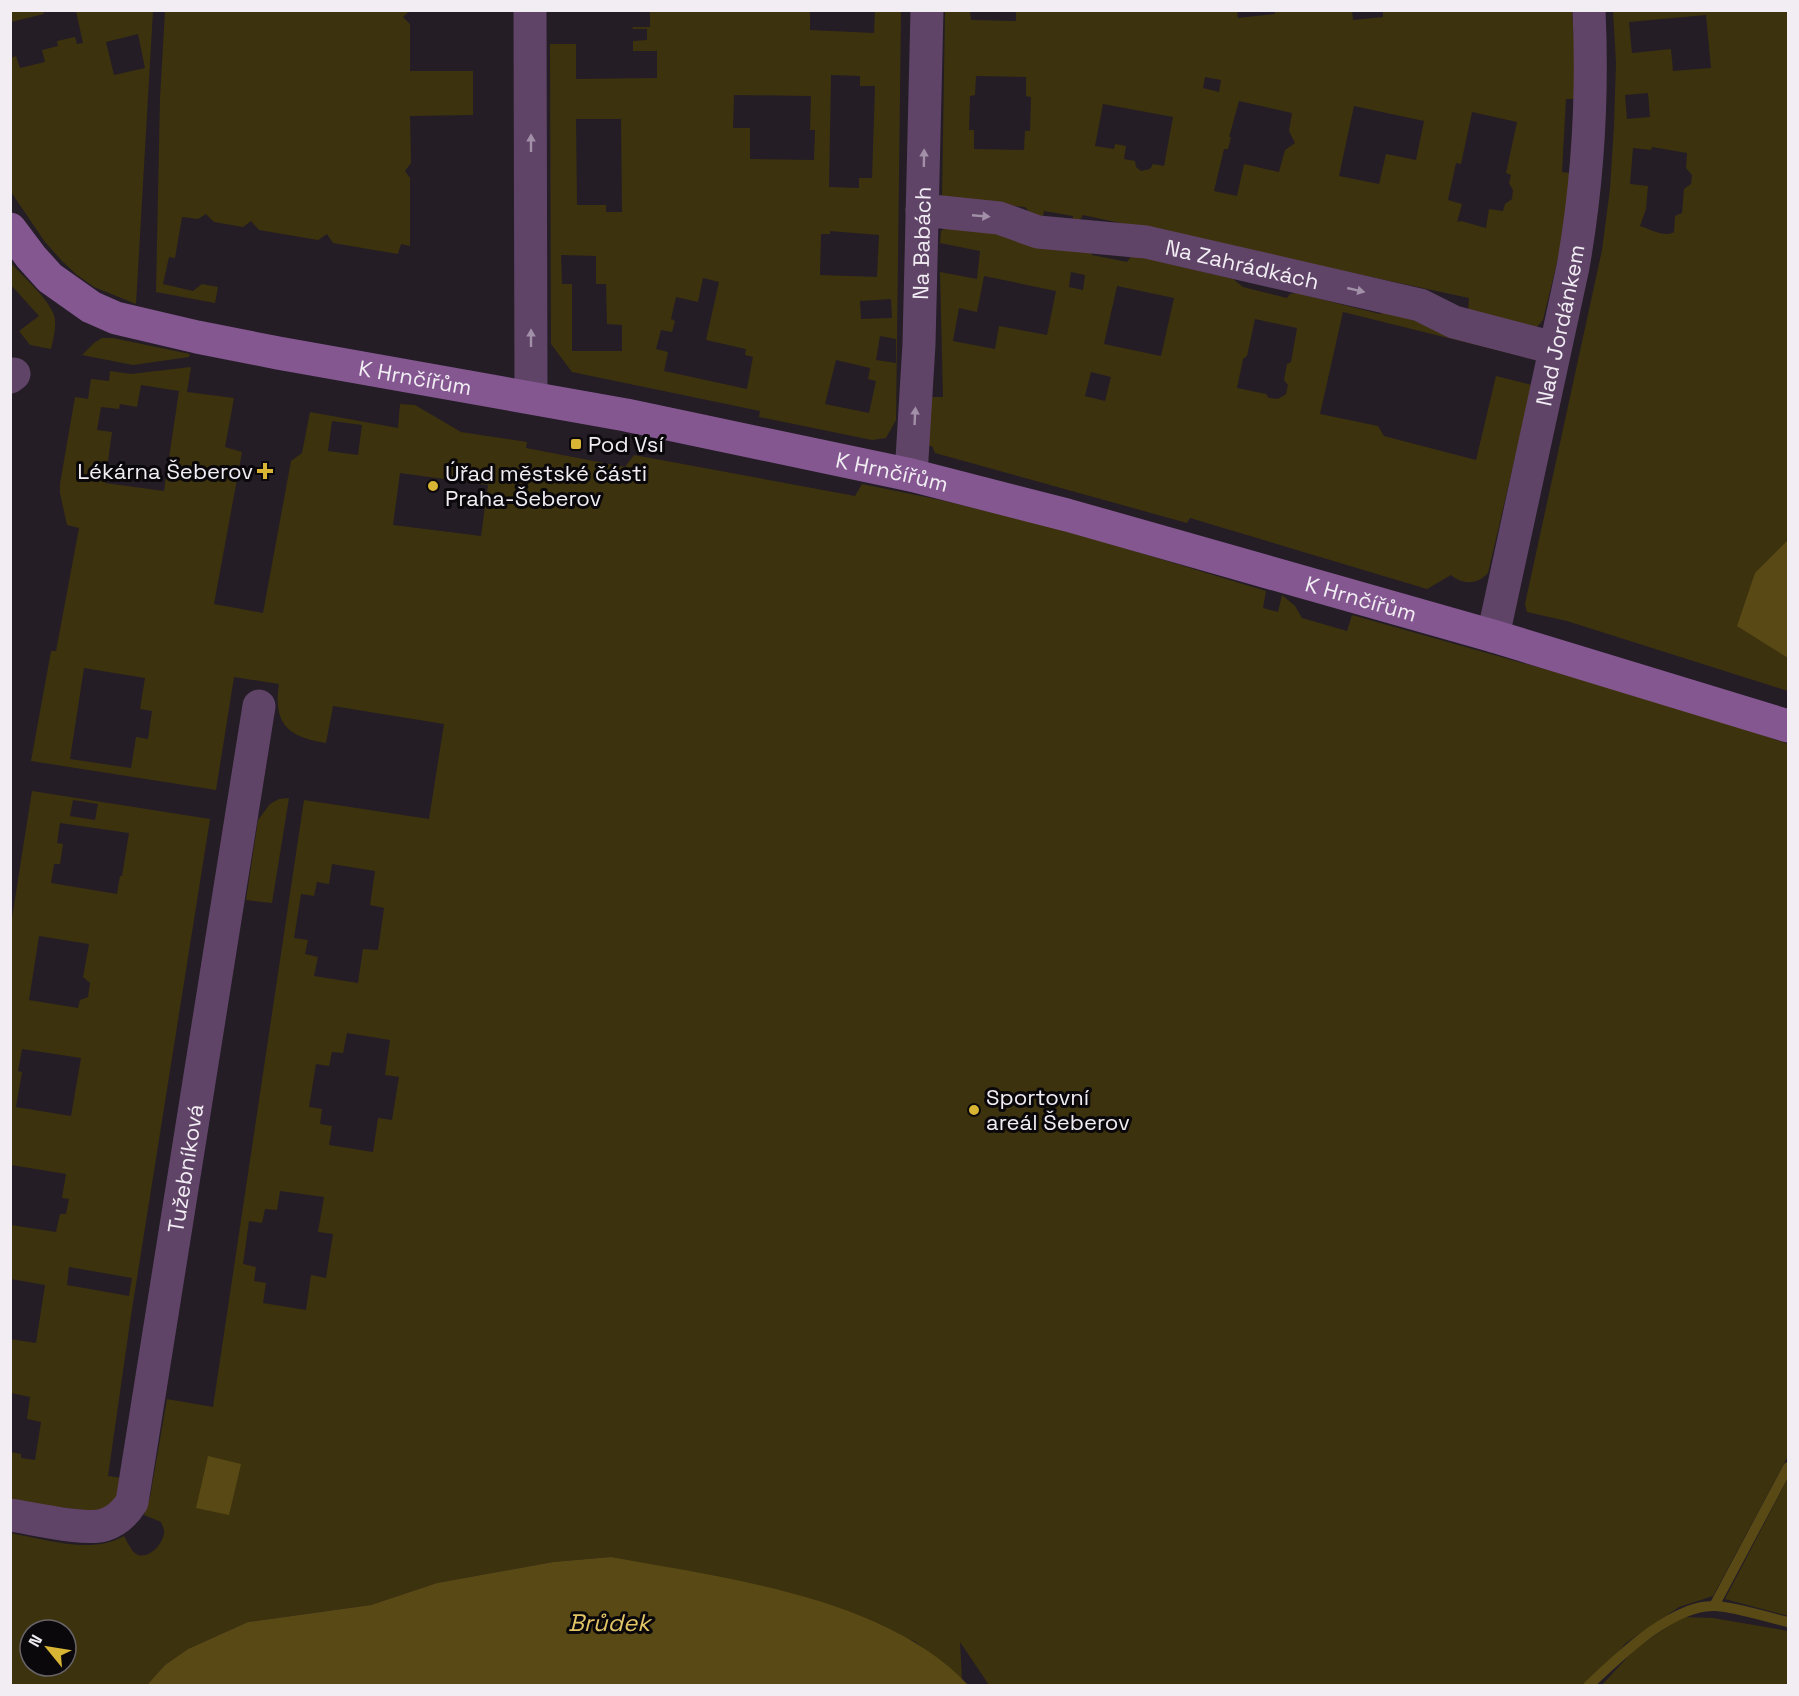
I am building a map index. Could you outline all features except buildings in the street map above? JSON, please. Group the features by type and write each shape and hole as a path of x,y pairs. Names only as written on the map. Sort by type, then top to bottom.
{"street":[{"path":"530,10 531,397"},
{"name":"Na Babách","path":"911,475 920,344 927,10"},
{"name":"Nad Jordánkem","path":"1493,636 1573,267 1581,219 1587,166 1591,52 1589,10"},
{"name":"Na Zahrádkách","path":"922,210 999,218 1038,232 1146,242 1420,305 1455,322 1554,348"},
{"name":"K Hrnčířům","path":"10,229 50,278 91,307 116,318 306,358 531,397 911,475 1067,514 1493,636 1788,726"},
{"name":"Tužebníková","path":"10,1515 86,1527 101,1526 115,1521 132,1502 259,706"}],"shaded area":[{"path":"1016,10 1237,10 1238,18 1275,14 1275,11 1352,10 1353,20 1383,17 1383,10 1572,11 1576,66 1575,99 1566,99 1562,172 1570,173 1562,242 1543,320 1537,327 1468,311 1469,298 1083,215 1078,223 1072,226 1073,216 1044,211 1042,221 1025,207 942,199 945,11 970,11 971,20 1016,21","holes":["976,76 1026,77 1026,96 1031,97 1030,131 1025,131 1024,150 974,149 974,130 969,130 970,96 975,95","1205,77 1221,80 1219,92 1203,88","1239,101 1292,113 1289,131 1295,143 1285,150 1279,172 1244,164 1237,196 1214,191 1224,149 1228,149 1231,137 1229,137","1103,104 1173,117 1164,166 1153,164 1150,169 1141,171 1136,167 1135,161 1124,159 1126,146 1115,144 1114,149 1095,146","1354,106 1424,121 1416,160 1386,154 1379,184 1339,176","1472,112 1517,122 1506,173 1511,175 1509,183 1513,190 1512,199 1505,204 1503,211 1489,209 1486,228 1457,222 1462,204 1448,200 1456,163 1461,164"]},
{"path":"10,11 43,11 44,14 11,22"},
{"path":"76,11 153,11 136,304 94,287 77,275 45,242 11,192 11,58 16,56 20,68 45,62 42,50 58,46 57,41 75,37 77,44 83,43","holes":["138,34 145,68 114,75 106,42"]},
{"path":"165,11 409,11 403,17 410,24 410,71 473,71 473,115 410,116 411,163 405,171 410,178 410,246 401,244 398,254 333,243 327,234 318,240 259,230 251,221 243,227 214,222 206,214 198,219 182,217 175,258 169,257 163,284 193,291 202,284 218,287 215,303 156,292 160,98"},
{"path":"650,11 810,11 810,30 874,33 875,11 901,11 896,420 886,438 872,440 759,417 760,411 572,372 551,344 550,44 576,44 576,79 657,78 657,51 633,51 633,41 647,40 647,29 633,29 632,27 650,27","holes":["831,75 860,76 860,86 875,86 872,178 859,178 859,188 829,187","734,95 811,96 810,130 815,130 814,160 750,159 750,128 733,128","576,119 621,119 622,212 606,212 606,205 577,205","830,231 879,235 877,277 820,275 821,234 830,234","561,255 596,256 596,284 606,284 607,324 622,325 622,351 572,351 572,284 562,284","703,278 719,282 706,340 746,349 745,355 753,357 747,389 664,371 668,352 656,349 661,330 672,332 675,321 671,319 676,297 698,302","891,299 892,318 861,319 860,301","880,336 896,339 896,363 876,360","836,360 870,368 868,379 876,381 869,413 825,404"]},
{"path":"1613,11 1788,11 1788,691 1567,621 1527,612 1525,604 1602,250 1610,189 1616,63","holes":["1706,15 1711,68 1673,71 1671,49 1632,53 1629,22","1648,93 1650,117 1627,119 1625,95","1652,147 1687,153 1686,168 1692,175 1691,184 1684,189 1682,213 1675,216 1674,232 1670,234 1661,234 1640,226 1646,209 1648,186 1630,184 1633,148 1651,150"]},
{"path":"952,224 1092,252 1092,255 1127,262 1132,255 1233,279 1243,287 1287,298 1290,294 1296,293 1380,314 1387,307 1533,359 1343,312 1320,414 1378,426 1384,436 1476,460 1496,376 1532,385 1488,573 1475,582 1460,581 1451,575 1427,589 1190,518 1187,523 935,453 932,446 926,446 928,397 943,397 940,272 977,279 980,251 940,243 941,231","holes":["1071,272 1085,275 1083,290 1069,287","984,276 1056,291 1047,335 999,326 995,349 953,341 959,308 977,312","1117,286 1174,298 1161,356 1104,344","1255,319 1297,328 1291,362 1287,364 1284,380 1288,385 1286,394 1278,399 1237,388 1243,359 1247,356","1091,372 1111,377 1105,401 1085,396"]},
{"path":"11,263 44,298 53,313 55,327 51,349 30,345 19,331 39,316 11,285"},
{"path":"102,338 113,338 190,354 189,357 133,365 82,355"},
{"name":"Sportovní areál Šeberov","path":"191,367 187,392 234,398 225,447 242,452 214,604 263,613 291,461 302,453 310,412 398,428 400,404 415,405 461,432 527,442 526,448 625,467 634,455 855,496 862,484 945,501 1068,531 1266,591 1263,608 1278,612 1282,595 1295,606 1302,618 1347,631 1352,615 1683,708 1788,744 1788,1456 1713,1596 1679,1607 1626,1643 1588,1685 989,1685 960,1642 962,1679 914,1641 611,1557 553,1562 437,1583 371,1605 248,1622 188,1649 165,1665 147,1685 11,1685 10,1533 53,1542 83,1545 111,1542 124,1536 136,1554 143,1556 152,1552 162,1540 164,1530 161,1522 144,1515 150,1497 167,1399 213,1407 304,800 429,819 444,724 333,706 326,743 302,737 286,726 278,709 279,684 234,677 216,790 31,761 51,651 56,651 79,528 67,525 60,493 75,397 88,399 91,379 109,381 110,371 131,374","holes":["141,385 179,391 164,491 105,483 112,432 97,430 101,407 119,409 120,404 137,407","332,421 362,425 358,455 328,451","400,473 488,485 481,536 393,525","84,668 145,678 140,709 152,711 148,739 136,737 131,768 70,759","332,864 375,871 370,905 384,908 378,950 363,949 358,983 314,976 318,957 305,954 308,940 294,938 301,894 314,896 317,882 329,884","347,1033 390,1040 385,1075 399,1077 392,1120 378,1118 373,1152 329,1145 332,1126 320,1124 322,1109 309,1107 316,1064 329,1066 332,1052 343,1053","280,1191 324,1197 318,1232 333,1234 326,1278 311,1275 306,1310 263,1303 266,1283 254,1281 256,1267 243,1264 249,1221 262,1223 265,1209 277,1210"]},
{"path":"32,791 210,819 130,1322 108,1476 122,1478 116,1500 100,1512 11,1501 11,1452 21,1454 21,1458 35,1460 41,1422 27,1419 30,1397 11,1393 10,1339 36,1343 45,1285 11,1279 11,1225 56,1232 60,1214 66,1214 69,1199 62,1198 66,1174 11,1165 11,924","holes":["73,800 98,804 95,820 70,816","60,823 129,833 117,894 51,883 54,864 60,864 63,844 57,843","39,936 89,944 83,977 90,983 88,997 80,1000 78,1008 29,1000","22,1049 81,1058 71,1116 16,1107 22,1072 18,1071","69,1267 132,1278 129,1296 67,1285"]},
{"path":"289,798 272,903 246,900 258,820 270,804 279,799"},
{"path":"1788,1478 1788,1616 1725,1599"},
{"path":"1682,1617 1713,1618 1788,1631 1788,1685 1602,1685 1635,1649"}],"water":[{"path":"1788,540 1788,658 1737,626 1755,573"},
{"path":"208,1456 241,1464 229,1515 196,1508"},
{"name":"Brůdek","path":"611,1557 752,1584 849,1611 894,1631 934,1655 968,1685 147,1685 165,1665 188,1649 248,1622 371,1605 437,1583 553,1562"}],"waterway":[{"path":"1714,1606 1788,1467"},
{"path":"1588,1686 1647,1634 1682,1613 1699,1607 1725,1607 1788,1622"}],"place":[{"name":"Pod Vsí","path":"576,444"},
{"name":"Lékárna Šeberov","path":"265,471"},
{"name":"Úřad městské části Praha-Šeberov","path":"433,486"},
{"name":"Sportovní areál Šeberov","path":"974,1110"}]}
